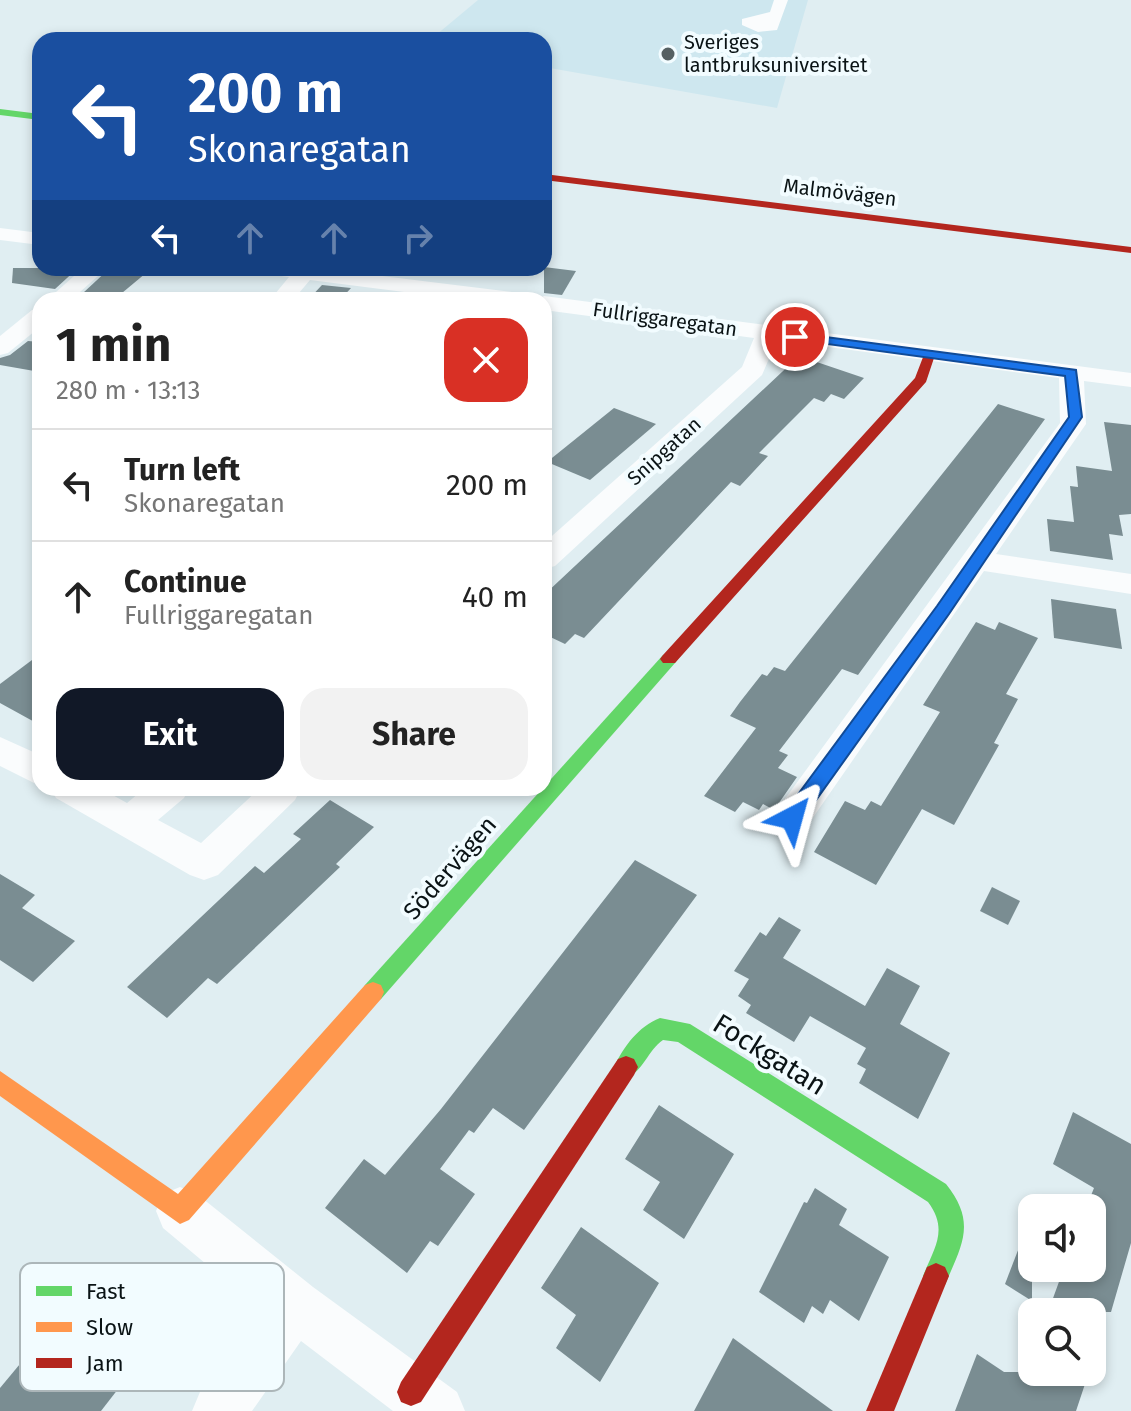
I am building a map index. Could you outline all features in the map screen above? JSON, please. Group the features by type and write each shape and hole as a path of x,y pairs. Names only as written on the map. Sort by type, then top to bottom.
{"street":[{"path":"776,15 781,0"},
{"path":"0,112 32,116"},
{"name":"Malmövägen","path":"552,178 1131,250"},
{"path":"0,234 32,238"},
{"path":"68,292 86,276"},
{"path":"288,292 302,276"},
{"path":"328,276 452,292"},
{"name":"Fullriggaregatan","path":"552,304 1131,380"},
{"path":"0,348 32,322"},
{"name":"Snipgatan","path":"552,552 753,370 768,333"},
{"name":"Södervägen","path":"552,789 921,379 929,355"},
{"path":"792,818 1073,424 1071,373"},
{"path":"978,561 1131,584"},
{"path":"0,750 32,768"},
{"path":"83,796 204,864 276,796"},
{"path":"129,822 161,796"},
{"name":"Södervägen","path":"180,1211 546,796"},
{"name":"Fockgatan","path":"424,1402 645,1039 660,1029 682,1032 705,1044 937,1193 952,1210 954,1232 880,1411"},
{"path":"0,1082 180,1211 244,1263"},
{"path":"284,1296 424,1402"},
{"path":"284,1320 295,1305"},
{"path":"219,1411 233,1391"}],"shaded area":[{"name":"Sveriges lantbruksuniversitet","path":"478,0 808,0 777,108 552,68 552,32 440,32"}],"building":[{"path":"13,268 32,268 32,276 69,276 55,289 12,283"},
{"path":"552,268 576,271 562,295 544,292 544,276 552,276"},
{"path":"101,276 142,276 123,292 84,292"},
{"path":"322,285 351,288 347,292 315,292"},
{"path":"32,341 32,371 0,365 0,358"},
{"path":"799,356 864,378 844,399 831,394 824,402 814,398 759,453 768,456 740,486 731,482 584,638 575,634 565,644 552,638 552,588"},
{"path":"998,404 1045,419 858,675 842,669 779,751 788,755 778,768 797,777 774,810 763,804 759,810 743,802 735,812 704,796 756,728 730,716 740,702 762,674 767,676 774,667 785,671"},
{"path":"614,408 656,424 590,480 552,464 552,458"},
{"path":"1104,422 1131,425 1131,514 1119,515 1123,536 1109,534 1113,560 1050,551 1047,519 1074,522 1070,486 1078,487 1076,466 1112,471"},
{"path":"1051,599 1116,609 1122,649 1054,638"},
{"path":"976,622 995,630 999,622 1038,638 1006,694 1018,699 994,743 999,745 954,825 922,809 876,885 814,852 845,801 865,810 871,801 881,806 940,712 923,705"},
{"path":"32,660 32,721 0,703 0,684"},
{"path":"330,800 374,827 336,864 340,867 217,984 208,978 167,1018 127,987 255,866 264,873 301,839 293,834"},
{"path":"635,860 697,895 524,1130 493,1108 474,1133 469,1130 440,1169 475,1194 438,1246 430,1241 407,1273 325,1208 364,1159 385,1175 441,1109"},
{"path":"0,874 35,895 22,908 75,941 33,982 0,960"},
{"path":"992,887 1020,901 1008,925 980,911"},
{"path":"779,917 801,930 783,958 865,1006 887,968 920,986 900,1024 950,1053 918,1119 859,1083 866,1069 857,1064 866,1048 810,1016 794,1042 746,1013 751,1005 738,996 749,979 734,971 760,932 766,936"},
{"path":"659,1105 734,1154 684,1239 643,1210 660,1182 625,1159"},
{"path":"1073,1112 1131,1144 1131,1243 1111,1312 1106,1312 1106,1298 1053,1298 1059,1282 1106,1282 1106,1194 1092,1194 1094,1188 1053,1164"},
{"path":"815,1188 847,1209 839,1225 889,1257 859,1321 830,1300 823,1314 812,1306 804,1323 759,1292 804,1202 807,1203"},
{"path":"581,1227 659,1283 600,1382 556,1348 576,1315 541,1288"},
{"path":"1018,1250 1018,1282 1032,1282 1032,1298 1005,1284"},
{"path":"733,1338 833,1411 694,1411"},
{"path":"977,1354 1004,1372 1018,1372 1018,1386 1084,1386 1076,1411 955,1411"},
{"path":"20,1364 20,1391 117,1391 101,1411 0,1411 0,1388"}],"traffic: fast":[{"path":"0,112 32,116"},
{"path":"552,791 669,659"},
{"path":"373,992 547,796"},
{"path":"626,1067 645,1039 660,1029 682,1032 937,1193 946,1204 953,1224 950,1243 936,1276"}],"traffic: slow":[{"path":"0,1082 180,1211 373,992"}],"traffic: jam":[{"path":"552,178 1131,250"},
{"path":"669,659 921,379 929,355"},
{"path":"411,1392 626,1067"},
{"path":"880,1411 936,1276"}],"place":[{"name":"Sveriges lantbruksuniversitet","path":"668,54"}],"route":[{"path":"792,818 943,610 1075,417 1071,373 795,337"}]}
